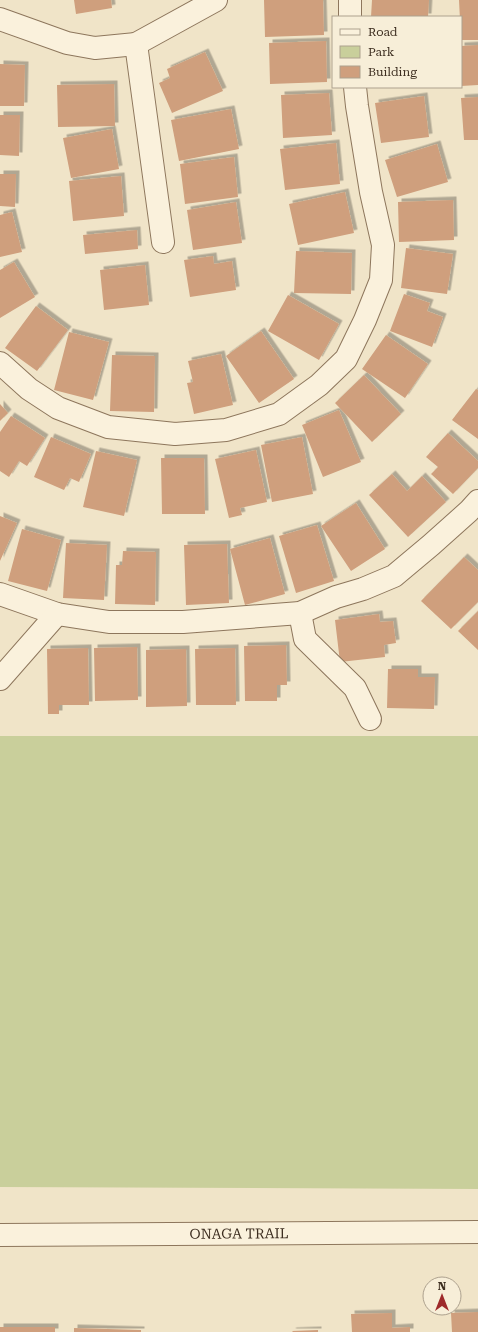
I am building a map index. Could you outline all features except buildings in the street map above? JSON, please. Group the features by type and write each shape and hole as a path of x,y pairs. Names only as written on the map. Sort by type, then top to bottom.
{"street":[{"path":"0,20 67,43 95,48 136,44 216,0"},
{"path":"350,0 350,16"},
{"path":"136,44 163,242"},
{"path":"0,363 29,389 58,408 108,427 175,434 226,430 279,414 319,385 346,360 365,320 381,280 383,245 371,192 355,88"},
{"path":"0,594 57,614 109,622 183,622 300,613 336,597 363,589 394,576 475,512"},
{"path":"300,613 305,639 355,688 370,719"},
{"path":"0,679 57,614"},
{"name":"ONAGA TRAIL","path":"0,1235 478,1232"}],"green space":[{"path":"0,736 478,736 478,1189 0,1187"}]}
